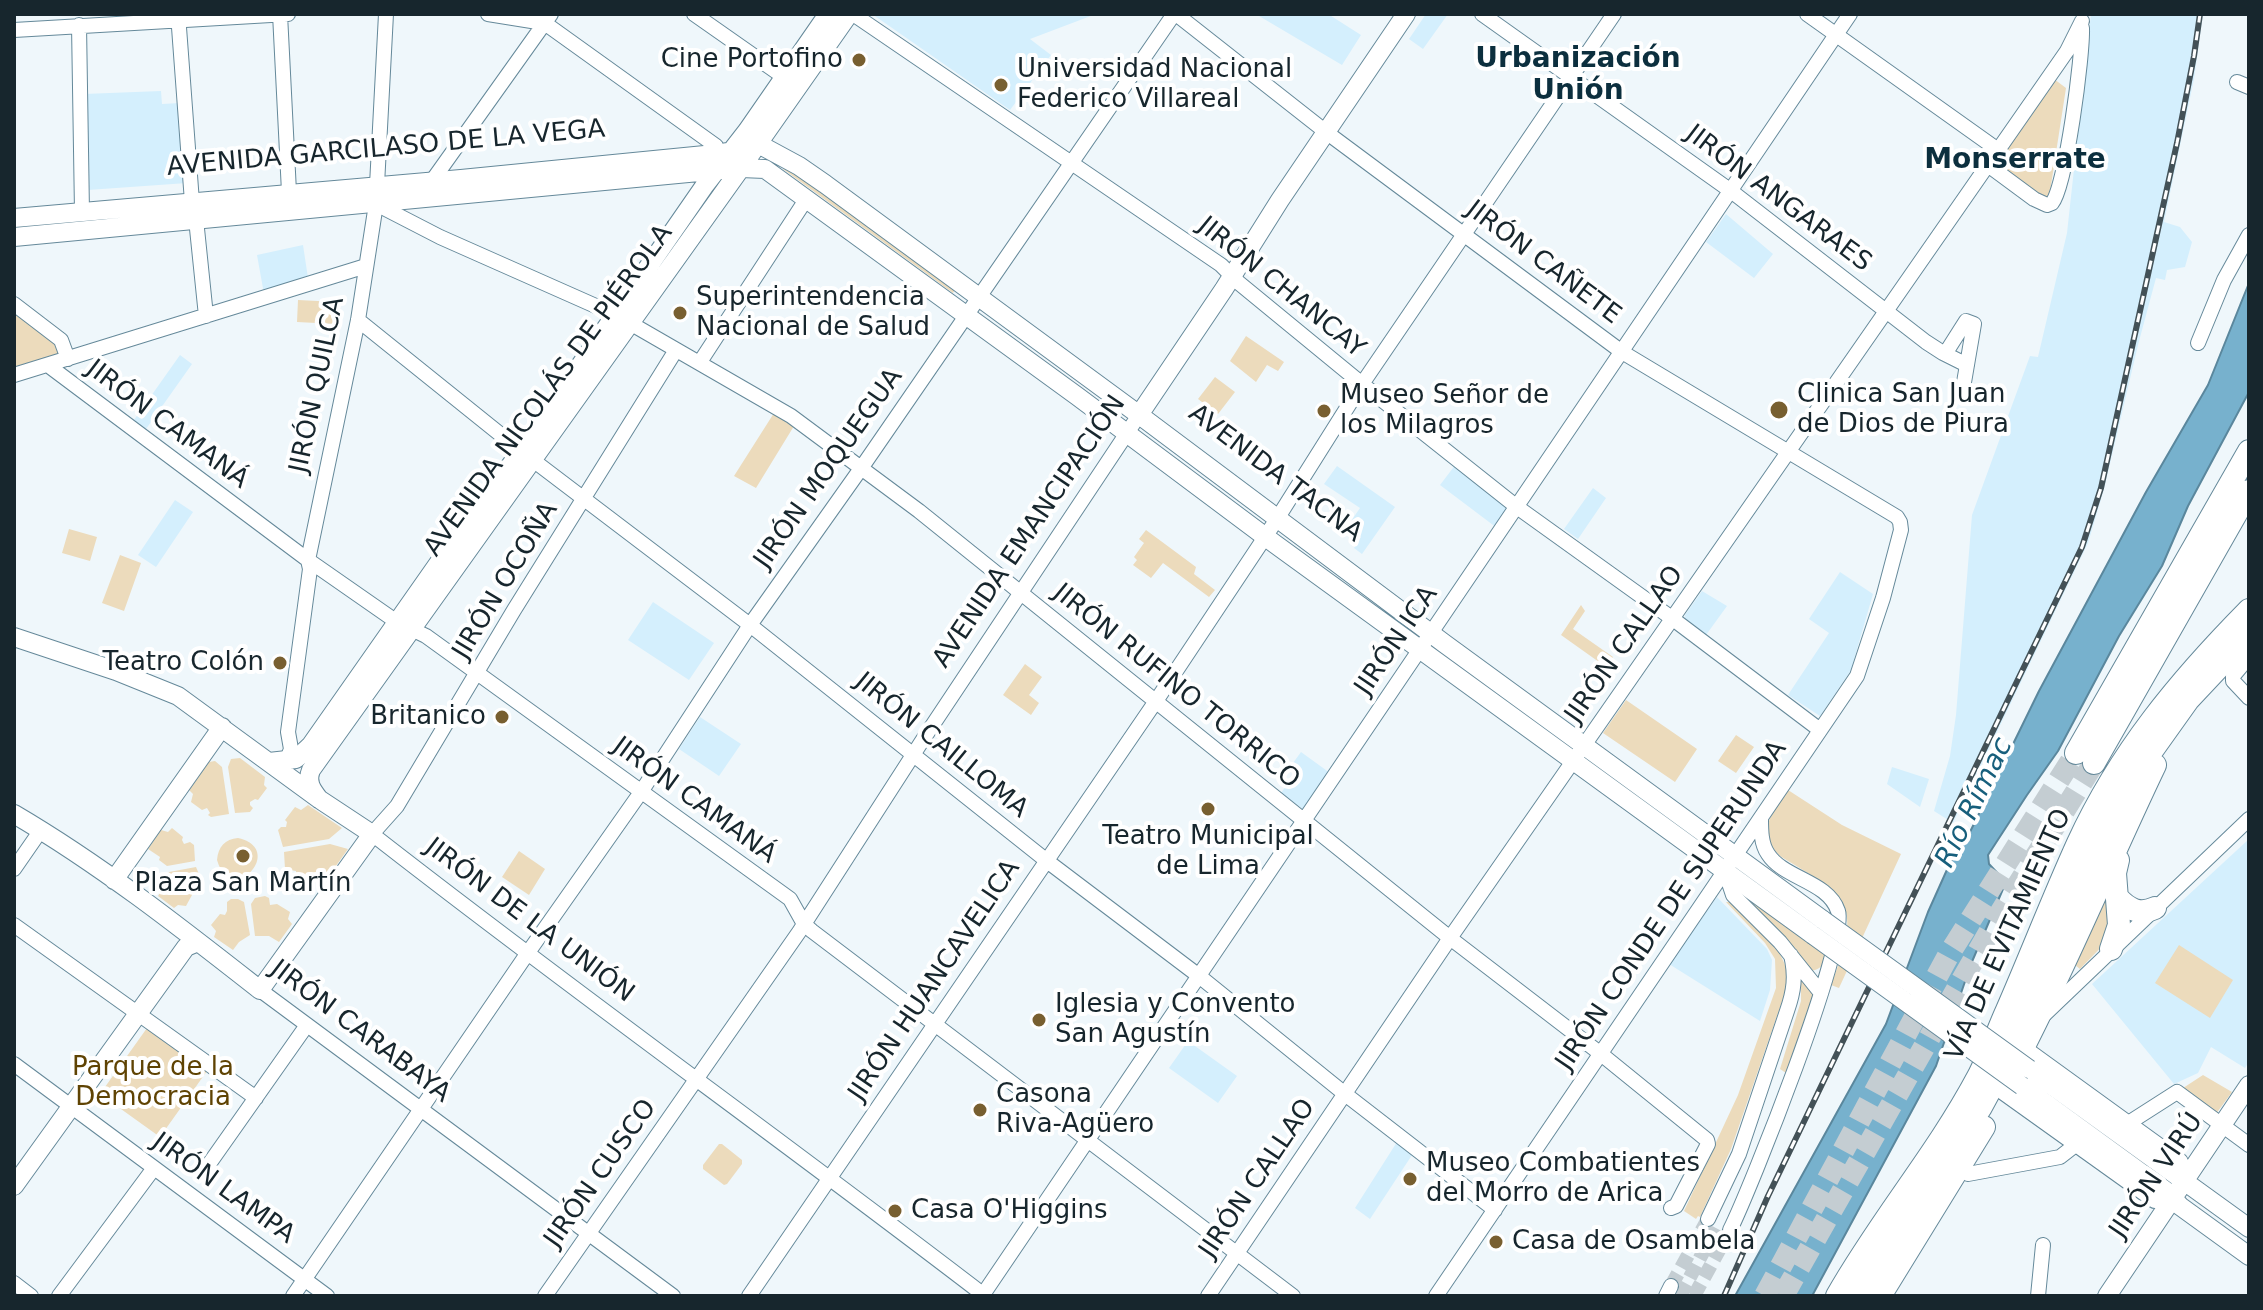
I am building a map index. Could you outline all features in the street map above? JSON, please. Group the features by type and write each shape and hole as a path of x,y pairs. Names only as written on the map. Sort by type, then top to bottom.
{"highway":[{"path":"2249,451 2085,758 2249,491"},
{"name":"VÍA DE EVITAMIENTO","path":"1837,1296 1980,1074 2078,842 2118,770 2156,713 2203,656 2249,610"},
{"name":"VÍA DE EVITAMIENTO","path":"1860,1296 1994,1083 2097,844 2131,780 2188,700 2249,635"},
{"path":"1880,1296 2019,1074 2036,1023 2124,830 2188,700"},
{"path":"2111,949 2119,925 2115,873 2124,830"},
{"path":"2118,898 2134,911 2155,908"}],"main road":[{"name":"AVENIDA NICOLÁS DE PIÉROLA","path":"791,82 828,14"},
{"name":"AVENIDA NICOLÁS DE PIÉROLA","path":"278,762 296,759 311,745 404,625 623,318 716,172 851,14"},
{"name":"AVENIDA EMANCIPACIÓN","path":"1141,412 1406,14"},
{"name":"AVENIDA GARCILASO DE LA VEGA","path":"14,237 288,188 377,188 435,177 741,145"},
{"name":"AVENIDA NICOLÁS DE PIÉROLA","path":"623,318 741,168 741,145"},
{"name":"AVENIDA TACNA","path":"741,145 764,146 799,166 1141,412 1433,628 1584,748 1736,859 1818,927 2019,1074"},
{"name":"AVENIDA GARCILASO DE LA VEGA","path":"14,208 193,204 377,188 716,172 741,168"},
{"name":"AVENIDA TACNA","path":"741,168 769,171 1127,433 1263,539 1420,649 1584,748"},
{"name":"AVENIDA GARCILASO DE LA VEGA","path":"14,218 82,207"},
{"name":"AVENIDA NICOLÁS DE PIÉROLA","path":"319,799 308,779 311,770 404,625"},
{"name":"JIRÓN DE LA UNIÓN","path":"14,637 116,671 178,696 278,762 319,799 372,834"},
{"path":"114,880 222,727"},
{"name":"JIRÓN CARABAYA","path":"14,814 114,880 260,990"},
{"path":"260,990 372,834"},
{"path":"134,1010 174,945 176,936 173,923"},
{"path":"14,1166 134,1010 186,947 198,942"},
{"path":"2019,1074 2127,1124 2179,1162 2184,1182"},
{"path":"2019,1074 2078,1143 2155,1199 2171,1196"},
{"path":"2019,1074 2249,1228"},
{"path":"2019,1074 2249,1256"},
{"name":"JIRÓN VIRÚ","path":"2107,1296 2171,1196 2184,1182 2249,1085"},
{"path":"14,1186 66,1102"}],"street":[{"path":"280,14 288,188"},
{"path":"14,30 178,17 288,14"},
{"name":"JIRÓN QUILCA","path":"278,762 291,749 288,732 310,569 308,560 358,320 366,266 377,188 386,14"},
{"path":"488,14 543,17"},
{"path":"694,14 791,82"},
{"name":"JIRÓN CHANCAY","path":"851,14 1221,265 1362,384 1517,507 1820,730"},
{"name":"JIRÓN MOQUEGUA","path":"293,1296 641,792 750,625 1175,14"},
{"name":"JIRÓN CAÑETE","path":"1175,14 1326,132 1622,352 1897,517 1900,522"},
{"name":"JIRÓN ANGARAES","path":"1482,14 1731,191 1926,342 1967,365"},
{"name":"JIRÓN HUANCAVELICA","path":"749,1296 1156,701 1362,384 1614,14"},
{"path":"1807,14 1998,150"},
{"name":"JIRÓN ICA","path":"983,1295 1850,14"},
{"path":"178,17 193,204 206,316"},
{"path":"435,177 543,17"},
{"name":"AVENIDA TACNA","path":"543,17 741,145"},
{"path":"1988,165 2047,205 2059,193 2083,38 2082,18"},
{"name":"JIRÓN CALLAO","path":"1208,1296 1450,938 2067,51 2082,18"},
{"path":"79,25 82,207"},
{"name":"JIRÓN RUFINO TORRICO","path":"377,188 440,237 623,318 787,413 862,467 1022,593 1450,938 1707,1140 1708,1144 1676,1206 1671,1208"},
{"path":"700,362 807,198"},
{"path":"2198,343 2224,280 2249,235"},
{"path":"14,375 366,266"},
{"path":"14,304 61,340 68,359"},
{"name":"JIRÓN CAILLOMA","path":"358,320 1495,1210"},
{"path":"1945,354 1968,320 1974,325 1962,394"},
{"name":"JIRÓN OCOÑA","path":"372,834 397,806 676,350"},
{"name":"JIRÓN CAMANÁ","path":"49,366 308,560 404,625 426,636 790,899 804,924 1293,1296"},
{"name":"AVENIDA EMANCIPACIÓN","path":"696,1078 804,924 1141,412"},
{"name":"JIRÓN CONDE DE SUPERUNDA","path":"1436,1296 1736,859 1857,676 1883,598 1901,530 1900,522"},
{"path":"2249,657 2233,676 2234,684 2249,698"},
{"path":"1730,1230 1821,993 1833,955 1840,915 1823,892 1768,855 1763,842 1761,818"},
{"path":"2036,1023 2249,819"},
{"path":"14,869 41,830"},
{"name":"JIRÓN DE LA UNIÓN","path":"372,834 527,954 830,1177 983,1295"},
{"path":"1736,859 1733,895 1791,955 1821,993"},
{"path":"14,925 256,1098"},
{"path":"1708,1219 1739,1154 1793,992 1791,955"},
{"name":"JIRÓN CARABAYA","path":"260,990 673,1296"},
{"path":"202,1174 307,1025"},
{"name":"JIRÓN LAMPA","path":"14,1064 327,1296"},
{"path":"1767,1074 1780,1073 1789,1083"},
{"name":"JIRÓN CUSCO","path":"545,1296 696,1078"},
{"path":"2127,1124 2177,1092 2249,1145"},
{"path":"1968,1174 2060,1157 2078,1143"},
{"path":"59,1296 154,1168"},
{"path":"1729,1177 1736,1195 1745,1196"},
{"path":"2038,1296 2043,1245"},
{"path":"14,1283 31,1296"}],"shaded area":[{"name":"Universidad Nacional Federico Villareal","path":"872,14 1096,14 1030,39 1051,55 1010,110"},
{"path":"1328,14 1361,35 1342,65 1259,16"},
{"path":"1426,14 1448,14 1423,49 1409,39"},
{"path":"2091,14 2203,14 2194,79 2164,222 2180,227 2192,242 2185,267 2167,270 2165,280 2156,278 2088,543 1953,823 1934,811 1950,756 1956,715 1972,515 2030,356 2038,357 2067,233"},
{"path":"161,91 162,104 180,103 187,183 88,190 84,94"},
{"path":"1726,214 1773,254 1754,278 1706,242"},
{"path":"303,245 308,278 264,294 257,255"},
{"path":"180,355 192,364 146,429 134,420"},
{"path":"1456,464 1511,509 1497,528 1440,485"},
{"path":"1337,466 1395,507 1362,554 1354,548 1361,537 1347,527 1360,508 1324,484"},
{"path":"1593,488 1606,498 1578,539 1564,529"},
{"path":"175,500 193,512 156,567 138,555"},
{"path":"1840,572 1873,594 1851,670 1820,716 1788,695 1829,633 1809,619"},
{"path":"1702,591 1727,606 1706,635 1685,619"},
{"path":"653,602 714,643 689,680 628,640"},
{"path":"700,717 741,744 719,776 679,749"},
{"path":"1301,752 1330,773 1303,809 1281,793 1299,768 1293,763"},
{"path":"1892,767 1929,779 1920,807 1887,784"},
{"path":"2249,839 2249,1062 2245,1068 2211,1047 2198,1073 2174,1084 2092,984"},
{"path":"1717,897 1767,949 1772,960 1770,990 1760,1021 1669,964"},
{"path":"1188,1041 1237,1076 1218,1103 1169,1068"},
{"path":"1397,1142 1412,1155 1370,1219 1355,1208"}],"green space":[{"path":"2054,79 2066,88 2049,198 2044,203 1995,163"},
{"path":"786,165 955,289 953,293 783,169"},
{"path":"14,300 68,357 14,369"},
{"path":"298,300 337,302 336,324 297,322"},
{"path":"1246,336 1284,362 1278,371 1267,365 1256,382 1230,361"},
{"path":"1215,377 1235,392 1218,414 1198,399"},
{"path":"774,413 794,426 756,488 734,476"},
{"path":"69,529 97,537 90,561 62,553"},
{"path":"1146,530 1196,567 1194,574 1215,590 1209,597 1163,563 1151,578 1133,565 1137,560 1134,557 1144,543 1139,539"},
{"path":"120,555 141,563 124,611 102,603"},
{"path":"1581,605 1585,611 1573,629 1613,657 1606,667 1561,635"},
{"path":"1025,664 1042,677 1029,695 1039,703 1031,715 1003,695"},
{"path":"1626,700 1697,749 1675,782 1603,733"},
{"path":"1736,735 1754,747 1736,773 1718,761"},
{"path":"240,758 265,777 264,785 267,788 258,800 250,802 253,808 250,812 235,813 228,767 231,759"},
{"path":"215,761 222,767 229,814 211,817 207,808 202,810 191,802 193,794 189,790 209,762"},
{"path":"1788,790 1842,825 1901,854 1839,988 1831,985 1846,936 1846,911 1841,900 1833,891 1780,856 1768,838 1772,814"},
{"path":"308,805 342,828 329,839 283,847 278,830 286,827 285,820 295,807 301,810"},
{"path":"172,828 183,837 184,844 190,842 194,845 195,861 167,866 148,849 161,830 168,832"},
{"path":"238,838 252,844 257,853 257,863 251,872 233,879 224,874 217,860 223,844"},
{"path":"330,844 348,849 323,884 315,882 309,885 296,877 296,871 285,869 284,852"},
{"path":"519,851 545,869 529,895 502,877"},
{"path":"196,867 200,884 191,887 192,895 186,906 174,908 158,896 169,872"},
{"path":"2108,879 2112,936 2080,969 2075,965 2094,923"},
{"path":"1735,887 1826,956 1820,967 1809,971"},
{"path":"255,898 269,898 270,905 277,904 290,912 288,919 292,924 279,942 269,936 255,936 251,904"},
{"path":"231,899 244,902 250,935 233,950 214,937 216,931 211,925 220,914 225,915 227,902"},
{"path":"1726,902 1733,902 1779,952 1788,971 1786,990 1731,1149 1700,1217 1696,1219 1684,1211 1738,1095 1776,988 1775,959 1765,943"},
{"path":"2179,945 2233,980 2210,1018 2155,983"},
{"path":"1801,974 1815,994 1786,1073 1780,1069 1801,1001"},
{"name":"Parque de la Democracia","path":"147,1028 207,1071 160,1137 100,1094"},
{"path":"2203,1075 2232,1092 2213,1118 2177,1092"},
{"path":"719,1144 742,1160 724,1185 703,1169"}],"water":[{"path":"2249,283 2249,392 2188,506 2162,566 2119,636 2058,751 1988,855 1989,864 2004,880 2003,889 1971,964 1936,1066 1812,1296 1735,1296 1886,1024 1950,863 1969,834 2039,691 2146,492 2208,385"}],"tunnel":[{"path":"1765,1296 1949,954 2076,753"},
{"path":"1783,1296 1999,915 2094,763"},
{"path":"1671,1286 1708,1219"},
{"path":"1680,1296 1718,1224"},
{"path":"1694,1296 1730,1230"}],"railway":[{"path":"1724,1296 1768,1196 2082,547 2101,488 2177,143 2200,14"}],"place":[{"name":"Cine Portofino","path":"859,60"},
{"name":"Universidad Nacional Federico Villareal","path":"1001,85"},
{"name":"Superintendencia Nacional de Salud","path":"680,313"},
{"name":"Clinica San Juan de Dios de Piura","path":"1779,410"},
{"name":"Museo Señor de los Milagros","path":"1324,411"},
{"name":"Teatro Colón","path":"280,663"},
{"name":"Britanico","path":"502,717"},
{"name":"Teatro Municipal de Lima","path":"1208,809"},
{"name":"Plaza San Martín","path":"243,856"},
{"name":"Iglesia y Convento San Agustín","path":"1039,1020"},
{"name":"Casona Riva-Agüero","path":"980,1110"},
{"name":"Museo Combatientes del Morro de Arica","path":"1410,1179"},
{"name":"Casa O'Higgins","path":"895,1211"},
{"name":"Casa de Osambela","path":"1496,1242"}],"district":[{"name":"Urbanización Unión","path":"1578,76"},
{"name":"Monserrate","path":"2015,161"}],"water label":[{"name":"Río Rímac","path":"1975,803"}]}
